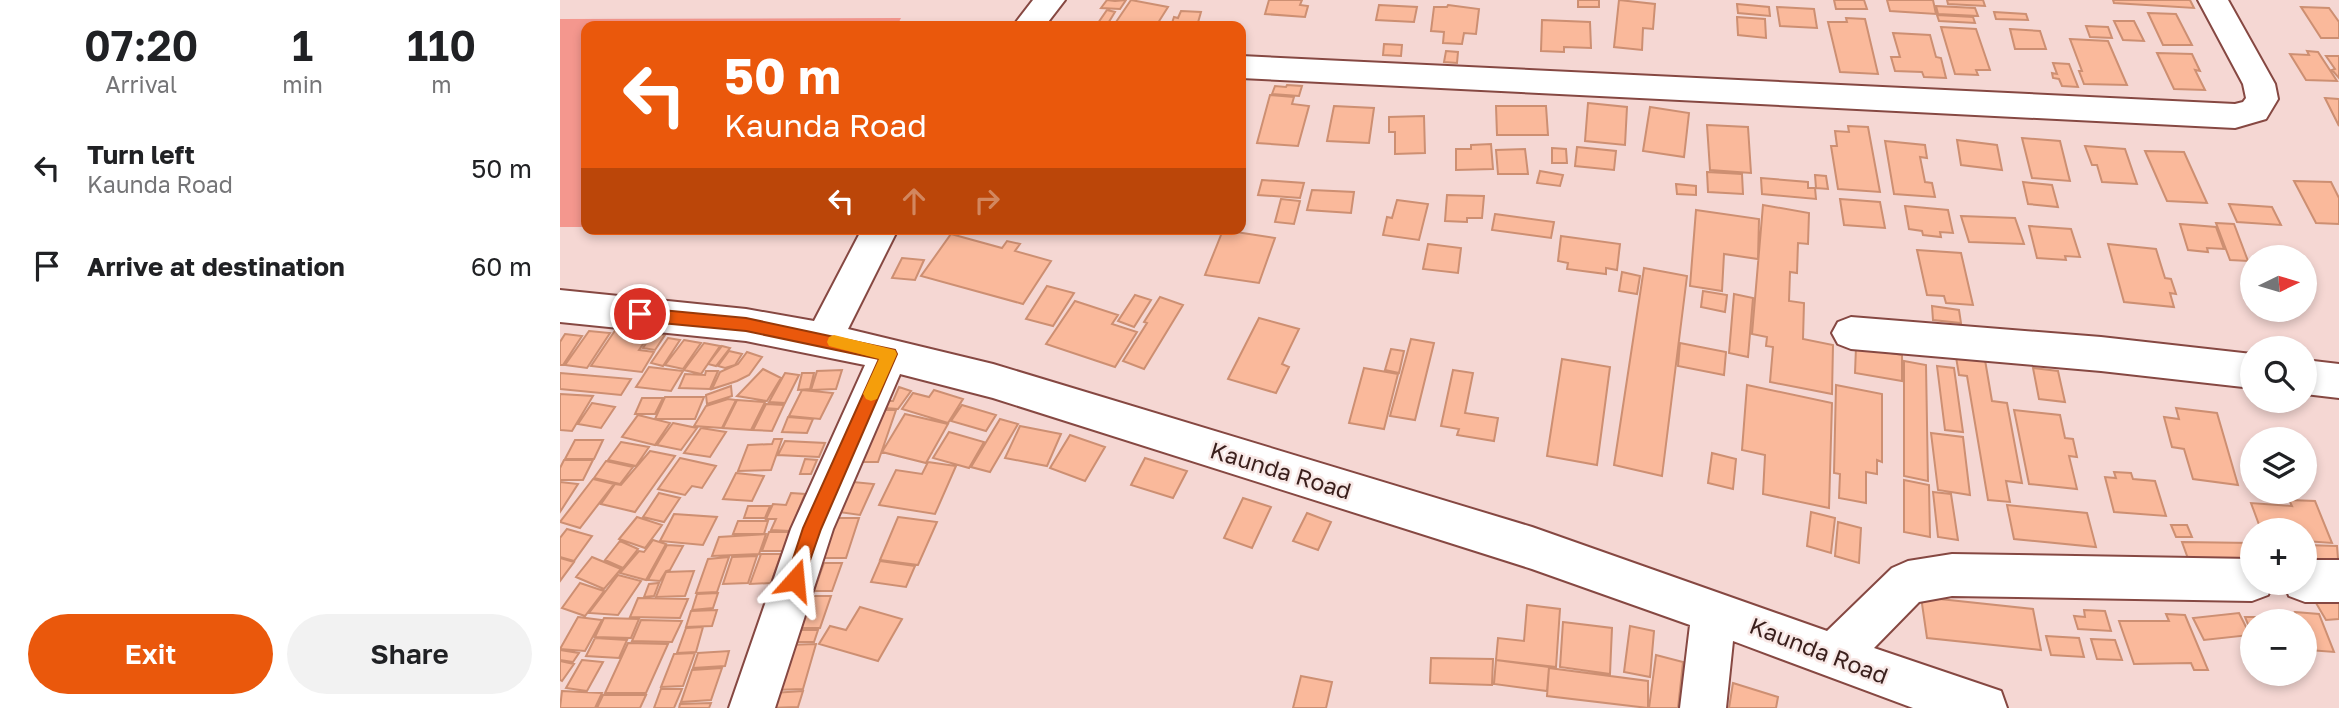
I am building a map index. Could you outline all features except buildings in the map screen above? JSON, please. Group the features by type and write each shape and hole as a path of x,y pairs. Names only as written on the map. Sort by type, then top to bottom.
{"street":[{"path":"1246,67 2235,116 2254,111 2262,99 2259,84 2213,0"},
{"path":"824,339 877,235"},
{"name":"Kaunda Road","path":"560,306 746,325 824,339 993,381 1420,512 1714,611 1833,657 1912,694 1984,708"},
{"path":"1851,333 2101,354 2240,370"},
{"path":"752,708 812,528 889,354"},
{"path":"2317,378 2339,381"},
{"path":"1833,657 1908,583 1952,575 2240,580"},
{"path":"2317,580 2339,581"},
{"path":"1703,708 1714,611"}],"shaded area":[{"path":"901,18 900,21 581,21 581,227 560,227 560,19"}],"slow traffic":[{"path":"834,342 889,354 871,394"}],"route":[{"path":"640,314 746,325 889,354 812,528 795,580"}]}
